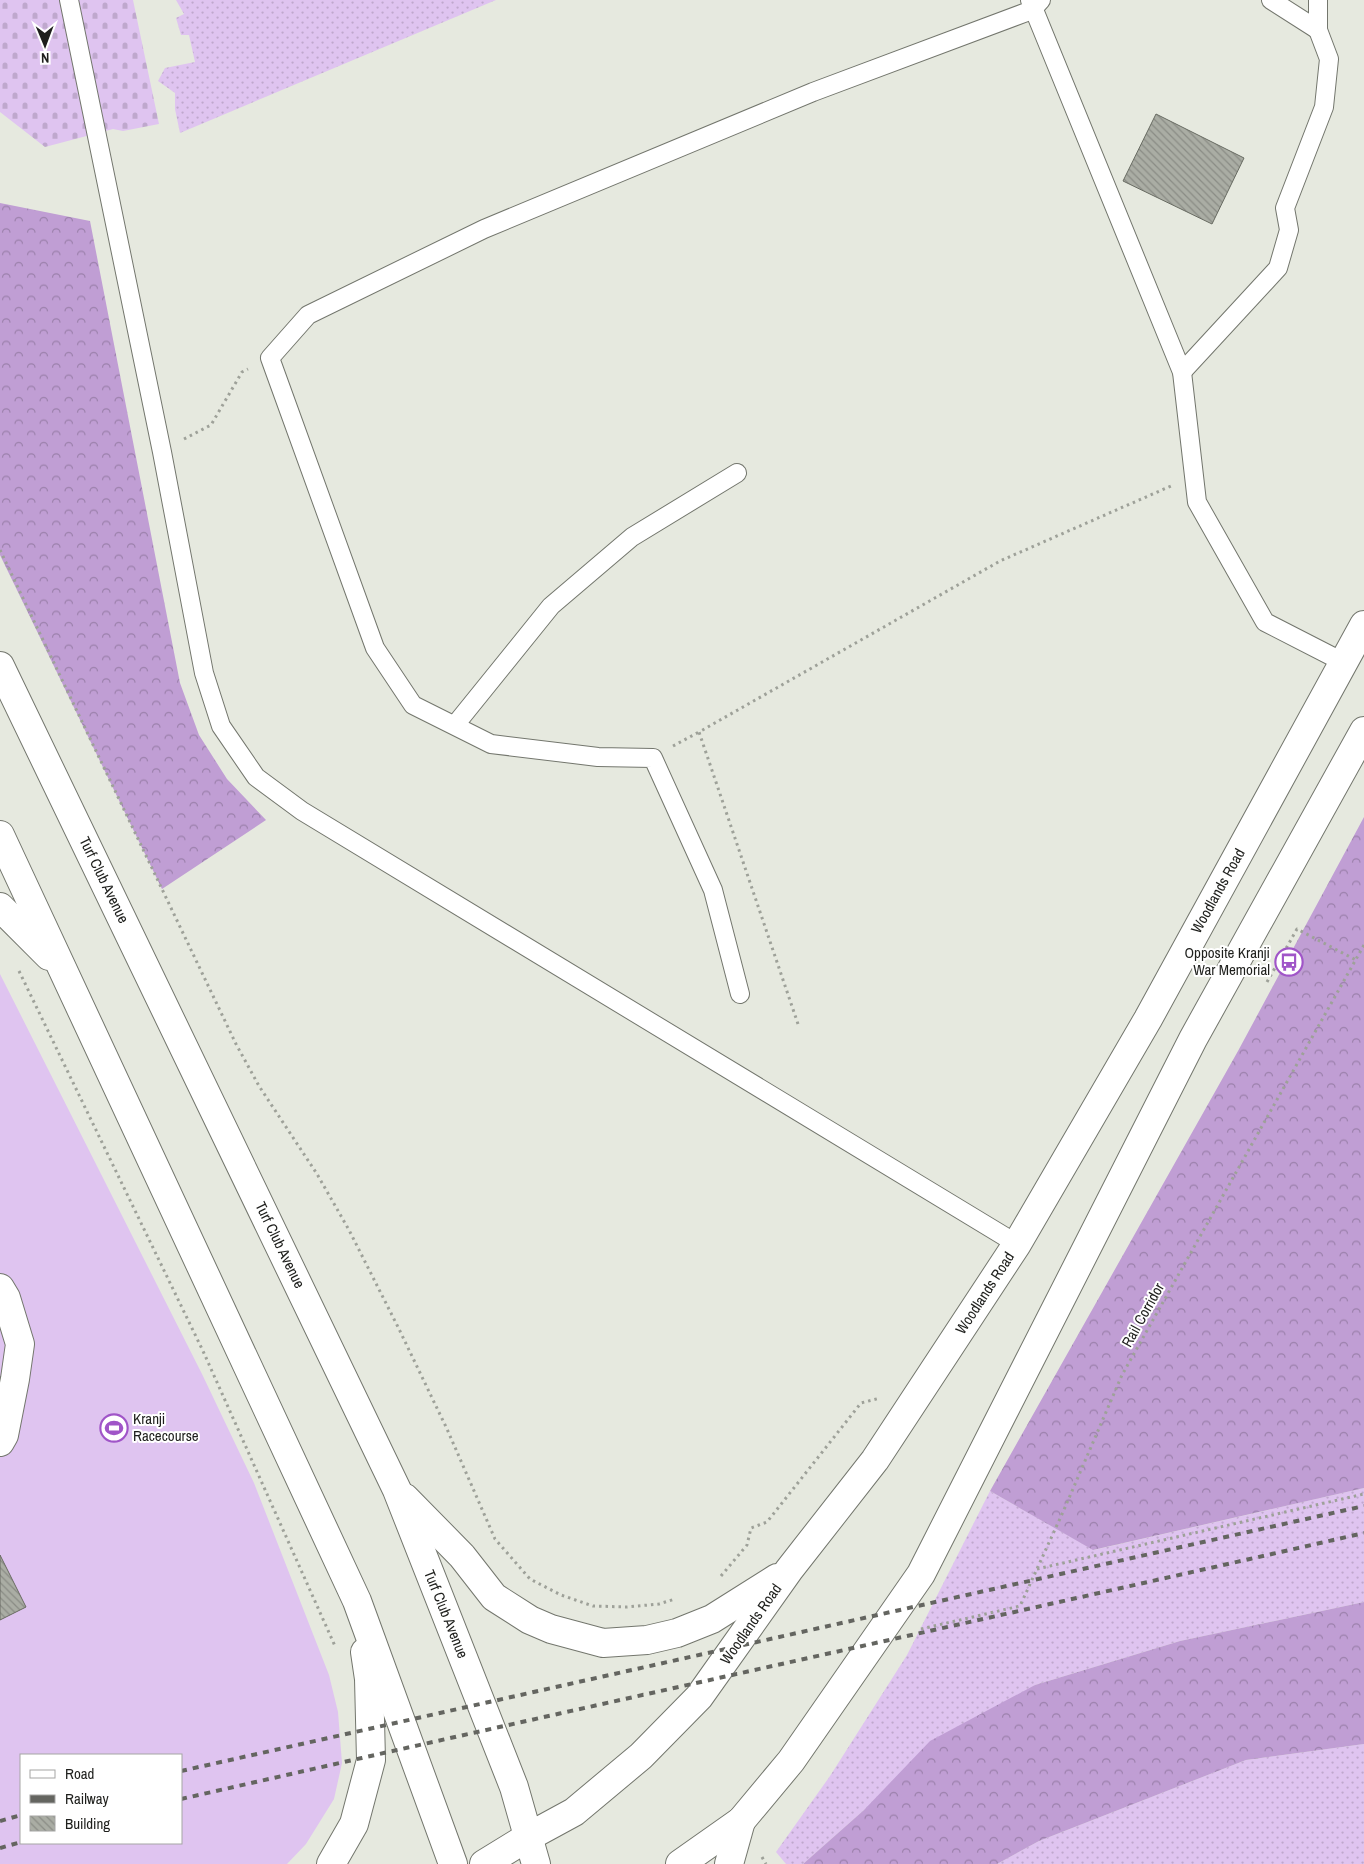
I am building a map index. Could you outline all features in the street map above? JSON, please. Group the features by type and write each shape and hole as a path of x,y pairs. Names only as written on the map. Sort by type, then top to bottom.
{"main road":[{"name":"Woodlands Road","path":"484,1864 574,1812 641,1756 693,1704 789,1570 875,1460 1017,1244 1148,1019 1364,624"},
{"name":"Turf Club Avenue","path":"0,666 397,1490 514,1787 536,1864"},
{"path":"680,1864 741,1821 791,1761 921,1574 1193,1040 1364,730"},
{"path":"0,835 357,1601 453,1864"},
{"path":"0,907 63,969"},
{"path":"0,1288 6,1298 20,1344 15,1379 2,1430"},
{"path":"397,1490 462,1556 494,1597 530,1620 551,1630 603,1643 647,1640 678,1633 712,1619 789,1570"},
{"path":"332,1864 354,1824 371,1760 369,1679 357,1601"},
{"path":"729,1864 741,1821"}],"lane":[{"path":"69,0 162,452 204,673 221,726 256,777 302,811 1017,1244"},
{"path":"1271,0 1318,30"},
{"path":"1182,372 1278,268 1289,230 1285,208 1324,107 1329,59 1318,30 1318,0"},
{"path":"740,994 713,890 653,758 598,757 491,744 413,705 375,648 270,358 308,315 484,229 813,92 1034,3 1182,372 1197,502 1266,622 1344,662"},
{"path":"454,725 551,606 632,537 737,473"}],"path":[{"path":"162,452 211,425 242,372 270,358"},
{"path":"798,1024 698,732 1000,561 1194,476"},
{"path":"0,550 236,1044 259,1086 317,1174 349,1230 439,1412 495,1539 530,1579 561,1595 593,1606 627,1607 659,1604 676,1599"},
{"path":"1267,982 1297,929 1356,960"},
{"name":"Rail Corridor","path":"916,1630 1020,1606 1122,1374 1364,945"},
{"path":"15,963 203,1351 337,1652"},
{"path":"714,1580 721,1576 747,1544 751,1528 766,1522 861,1403 885,1397"},
{"path":"1036,1569 1364,1494"}],"green space":[{"path":"0,0 133,0 159,124 123,131 113,129 45,147 0,112"},
{"path":"176,0 496,0 180,133 175,109 175,93 158,81 165,68 195,62 189,35 181,35 176,18 184,14"},
{"path":"0,203 90,221 180,683 199,735 227,779 266,820 162,889 0,555"},
{"path":"1364,817 1364,1488 1093,1550 990,1491 1238,1051"},
{"name":"Kranji Racecourse","path":"0,974 202,1374 254,1483 329,1675 338,1712 342,1763 334,1799 306,1844 287,1864 0,1864"},
{"path":"1364,1488 1364,1602 1180,1641 1035,1685 864,1810 803,1864 786,1864 776,1852 830,1776 907,1655 990,1491 1094,1550"},
{"path":"1364,1602 1364,1744 1246,1760 1039,1841 997,1864 803,1864 864,1810 930,1741 1035,1685 1180,1641"},
{"path":"1364,1744 1364,1864 997,1864 1039,1841 1246,1760"}],"building":[{"path":"1156,114 1244,158 1212,224 1123,181"},
{"path":"0,1555 26,1607 0,1620"}],"railway":[{"path":"182,1771 1364,1506"},
{"path":"182,1799 1364,1533"},
{"path":"0,1821 20,1815"},
{"path":"0,1848 20,1842"}],"place":[{"name":"Opposite Kranji War Memorial","path":"1289,962"},
{"name":"Kranji Racecourse","path":"114,1428"}]}
